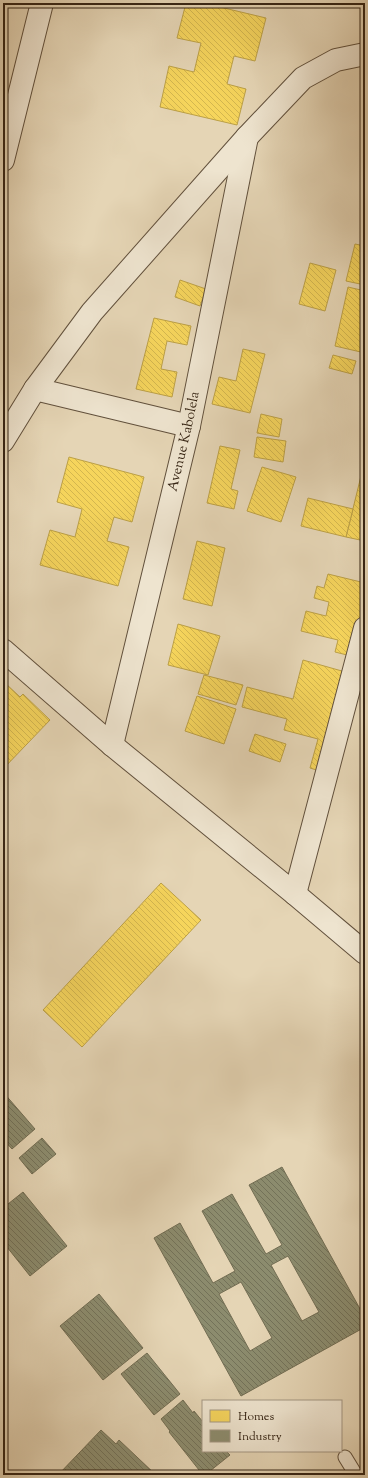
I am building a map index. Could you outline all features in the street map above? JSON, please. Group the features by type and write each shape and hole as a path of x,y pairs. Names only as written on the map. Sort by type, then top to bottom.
{"street":[{"path":"3,160 42,3"},
{"path":"3,441 35,389 92,312 248,137 303,78 336,60 365,54"},
{"name":"Avenue Kabolela","path":"112,745 189,426 248,137"},
{"path":"35,389 189,426"},
{"path":"295,894 365,628"},
{"path":"3,650 112,745 365,953"}],"lane":[{"path":"345,1457 356,1475"}],"building: Homes":[{"path":"186,3 203,3 266,18 255,61 234,56 227,84 246,89 237,125 160,107 169,66 194,72 201,43 177,38"},
{"path":"355,244 365,246 365,285 346,281"},
{"path":"310,263 336,270 325,311 299,304"},
{"path":"180,280 206,289 200,306 175,297"},
{"path":"348,287 365,291 365,353 335,346"},
{"path":"154,318 191,326 187,345 167,341 161,369 177,372 172,397 136,389"},
{"path":"243,349 265,354 250,413 212,404 219,377 236,381"},
{"path":"333,355 356,361 352,374 329,368"},
{"path":"364,380 365,381 365,394 361,393"},
{"path":"261,414 282,419 279,437 257,433"},
{"path":"257,437 286,441 283,462 254,457"},
{"path":"220,446 240,450 231,489 238,491 234,509 207,503"},
{"path":"69,457 144,477 132,522 114,517 107,541 129,547 118,586 40,565 50,530 75,537 82,509 57,502"},
{"path":"262,467 296,477 281,522 247,511"},
{"path":"361,476 365,477 365,541 346,537"},
{"path":"308,498 353,509 346,537 301,526"},
{"path":"197,541 225,548 212,606 183,599"},
{"path":"328,574 365,583 365,599 351,656 335,652 338,640 301,631 306,611 326,616 329,602 314,598 317,586 324,588"},
{"path":"178,624 220,636 208,675 168,665"},
{"path":"303,660 349,673 323,772 310,768 318,739 284,730 287,719 242,707 247,687 293,699"},
{"path":"204,675 243,685 236,705 198,694"},
{"path":"3,681 20,697 23,694 50,720 3,769"},
{"path":"197,696 236,709 224,744 185,731"},
{"path":"255,734 286,744 280,762 249,751"},
{"path":"161,883 201,920 82,1047 43,1010"}],"building: Industry":[{"path":"3,1092 35,1129 12,1149 3,1139"},
{"path":"42,1138 56,1154 32,1174 19,1158"},
{"path":"282,1167 365,1318 365,1327 241,1396 154,1238 180,1223 213,1283 235,1271 202,1211 232,1194 266,1254 282,1245 249,1185","holes":["288,1256 319,1312 302,1321 271,1265","241,1282 272,1338 250,1351 219,1294"]},
{"path":"23,1192 67,1246 30,1276 3,1242 3,1208"},
{"path":"99,1294 143,1348 103,1380 60,1326"},
{"path":"147,1353 180,1394 154,1415 121,1374"},
{"path":"183,1400 193,1413 194,1411 202,1421 202,1452 227,1452 230,1455 203,1475 169,1432 170,1431 161,1419"},
{"path":"101,1430 116,1444 119,1440 156,1475 58,1475"}]}
